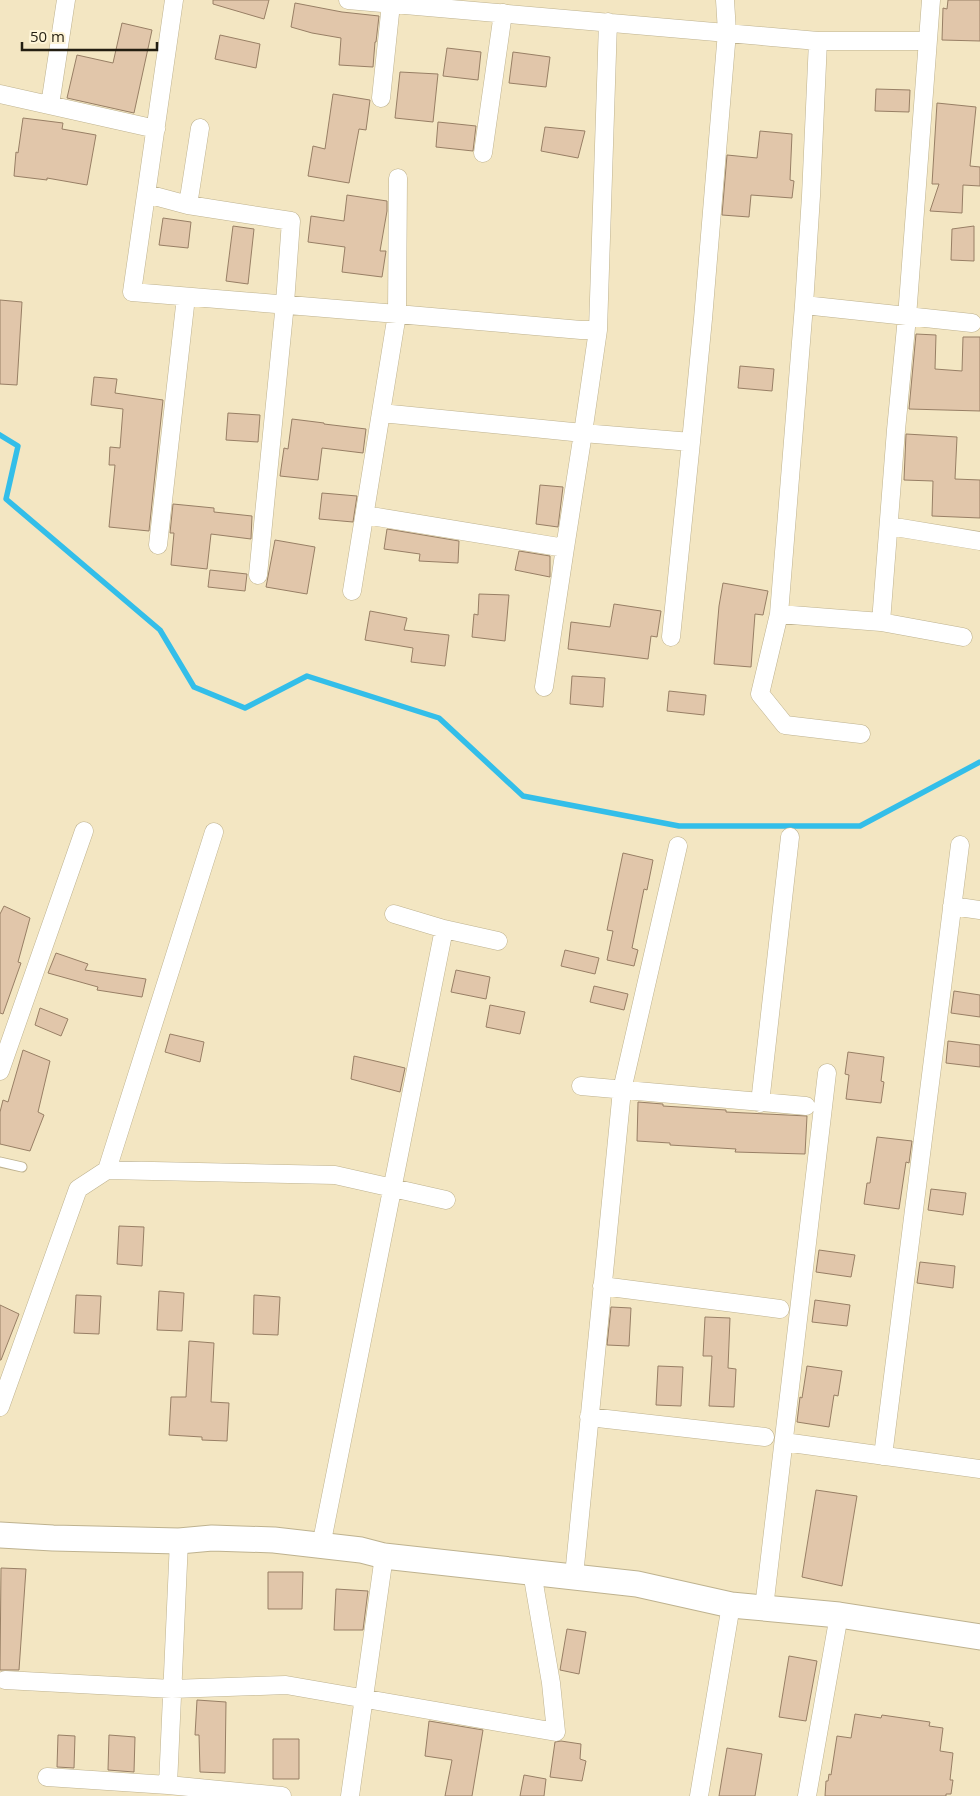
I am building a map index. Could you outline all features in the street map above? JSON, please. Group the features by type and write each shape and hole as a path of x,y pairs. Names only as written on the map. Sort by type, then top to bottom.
{"street":[{"path":"50,105 66,0"},
{"path":"174,0 132,292 598,330"},
{"path":"348,0 818,41 927,41"},
{"path":"671,638 704,309 727,32 725,0"},
{"path":"881,622 931,0"},
{"path":"381,98 392,4"},
{"path":"483,153 503,13"},
{"path":"544,687 598,330 608,22"},
{"path":"818,41 804,305 780,614 760,694 785,725 861,734"},
{"path":"0,94 156,128"},
{"path":"188,205 200,128"},
{"path":"352,591 397,314 398,178"},
{"path":"147,194 188,205 291,221 285,303 258,575"},
{"path":"158,545 186,297"},
{"path":"804,305 972,323"},
{"path":"381,413 691,442"},
{"path":"365,515 565,548"},
{"path":"889,526 980,541"},
{"path":"780,614 881,622 963,638"},
{"path":"0,1071 84,832"},
{"path":"106,1170 214,832"},
{"path":"760,1102 790,838"},
{"path":"883,1456 960,845"},
{"path":"574,1576 622,1090 678,846"},
{"path":"952,906 980,910"},
{"path":"394,914 444,929 498,941"},
{"path":"320,1546 444,929"},
{"path":"764,1608 827,1073"},
{"path":"580,1086 806,1106"},
{"path":"0,1407 78,1189 106,1170 335,1175 446,1200"},
{"path":"602,1286 780,1309"},
{"path":"589,1417 766,1437"},
{"path":"784,1442 980,1469"},
{"path":"0,1535 179,1541 220,1538 274,1540 361,1550 384,1556 637,1584 731,1605 839,1615 980,1637"},
{"path":"168,1785 179,1541"},
{"path":"350,1796 384,1556"},
{"path":"4,1680 172,1689 286,1685 556,1732 551,1683 532,1572"},
{"path":"699,1796 731,1605"},
{"path":"807,1796 839,1615"},
{"path":"47,1778 168,1785 282,1796"}],"lane":[{"path":"0,1162 22,1167"}],"building":[{"path":"213,0 269,0 264,19 213,4"},
{"path":"948,0 980,0 980,41 942,40 943,8 947,9"},
{"path":"295,3 342,12 379,16 373,67 339,65 341,38 291,27"},
{"path":"122,23 152,30 134,113 67,98 77,55 113,63"},
{"path":"220,35 260,44 256,68 215,59"},
{"path":"447,48 481,52 478,80 443,76"},
{"path":"513,52 550,57 546,87 509,83"},
{"path":"400,72 438,74 433,122 395,118"},
{"path":"876,89 910,90 909,112 875,111"},
{"path":"333,94 370,100 366,130 359,129 349,183 308,176 313,146 325,149"},
{"path":"937,103 976,107 970,166 980,167 980,186 963,185 962,213 930,211 939,184 932,184"},
{"path":"23,118 63,123 62,129 96,135 87,185 47,178 47,180 14,176 16,152 18,153"},
{"path":"438,122 476,126 473,151 436,147"},
{"path":"545,127 585,131 578,158 541,151"},
{"path":"760,131 792,134 790,180 794,181 792,198 751,195 749,217 722,215 727,155 757,158"},
{"path":"347,195 387,201 380,251 386,251 382,277 342,272 345,247 308,242 311,216 344,221"},
{"path":"163,218 191,222 188,248 159,245"},
{"path":"233,226 254,229 248,284 226,281"},
{"path":"974,226 974,261 951,260 952,229"},
{"path":"0,300 22,302 17,385 0,384"},
{"path":"916,334 936,335 935,369 962,371 963,337 980,337 980,411 909,409"},
{"path":"740,366 774,369 772,391 738,388"},
{"path":"94,377 117,379 115,393 163,400 149,531 109,527 115,465 109,465 110,447 120,448 123,409 91,405"},
{"path":"228,413 260,415 258,442 226,440"},
{"path":"292,419 366,429 363,453 322,448 318,480 280,476 284,448 288,449"},
{"path":"906,434 957,437 955,479 980,480 980,518 932,516 933,481 904,480"},
{"path":"540,485 563,487 558,527 536,524"},
{"path":"322,493 357,496 353,522 319,519"},
{"path":"173,504 214,508 214,512 252,516 251,539 211,534 207,569 171,565 174,533 170,533"},
{"path":"387,529 459,541 458,563 419,561 420,554 384,549"},
{"path":"275,540 315,547 307,594 266,587"},
{"path":"519,551 550,556 550,577 515,570"},
{"path":"210,570 247,574 245,591 208,587"},
{"path":"723,583 768,591 763,615 755,614 751,667 714,664"},
{"path":"479,594 509,595 505,641 472,637 474,614 478,615"},
{"path":"614,604 661,611 657,637 651,636 648,659 568,649 571,622 610,627"},
{"path":"370,611 407,618 404,630 449,635 445,666 411,662 413,648 365,640"},
{"path":"572,676 605,678 603,707 570,704"},
{"path":"669,691 706,695 704,715 667,711"},
{"path":"623,853 653,860 647,890 644,889 632,948 638,950 634,966 607,960 613,931 607,930"},
{"path":"4,906 30,918 18,962 21,963 3,1014 0,1013 0,914"},
{"path":"565,950 599,958 595,974 561,966"},
{"path":"56,953 88,964 85,970 146,979 142,997 97,990 98,987 48,973"},
{"path":"456,970 490,977 486,999 451,992"},
{"path":"594,986 628,994 624,1010 590,1002"},
{"path":"954,991 980,995 980,1017 951,1013"},
{"path":"490,1005 525,1012 520,1034 486,1027"},
{"path":"40,1008 68,1019 61,1036 35,1025"},
{"path":"170,1034 204,1042 200,1062 165,1052"},
{"path":"948,1041 980,1045 980,1067 946,1063"},
{"path":"23,1050 50,1061 38,1112 44,1115 30,1151 0,1144 0,1112 3,1100 8,1102"},
{"path":"848,1052 884,1057 881,1081 884,1082 881,1103 846,1099 849,1075 845,1074"},
{"path":"354,1056 405,1068 400,1092 351,1079"},
{"path":"638,1102 663,1104 663,1106 726,1110 726,1112 807,1116 805,1154 735,1152 736,1149 637,1141"},
{"path":"877,1137 912,1141 909,1163 906,1162 899,1209 864,1204 867,1183 870,1183"},
{"path":"931,1189 966,1193 963,1215 928,1210"},
{"path":"119,1226 144,1227 142,1266 117,1264"},
{"path":"819,1250 855,1255 851,1277 816,1272"},
{"path":"920,1262 955,1266 953,1288 917,1283"},
{"path":"159,1291 184,1293 182,1331 157,1330"},
{"path":"76,1295 101,1296 99,1334 74,1333"},
{"path":"254,1295 280,1297 278,1335 253,1334"},
{"path":"815,1300 850,1305 847,1326 812,1322"},
{"path":"0,1305 19,1314 1,1360 0,1360"},
{"path":"611,1307 631,1308 629,1346 607,1345"},
{"path":"705,1317 730,1318 728,1368 736,1369 734,1407 709,1406 712,1356 703,1356"},
{"path":"189,1341 214,1343 211,1402 229,1403 227,1441 202,1440 202,1437 169,1435 171,1397 186,1397"},
{"path":"658,1366 683,1367 681,1406 656,1405"},
{"path":"807,1366 842,1371 838,1396 834,1395 829,1427 797,1422"},
{"path":"816,1490 857,1496 842,1586 802,1577"},
{"path":"1,1568 26,1569 19,1670 0,1670"},
{"path":"268,1572 303,1572 302,1609 268,1609"},
{"path":"336,1589 368,1591 363,1630 334,1630"},
{"path":"567,1629 586,1632 579,1674 560,1670"},
{"path":"789,1656 817,1661 806,1721 779,1717"},
{"path":"197,1700 226,1702 225,1773 200,1772 199,1735 195,1735"},
{"path":"855,1714 881,1718 882,1715 930,1722 929,1726 943,1728 940,1751 953,1753 950,1780 953,1780 951,1794 946,1794 946,1796 825,1796 826,1781 828,1781 829,1774 831,1775 837,1736 851,1738"},
{"path":"429,1721 483,1730 472,1796 445,1796 452,1760 425,1756"},
{"path":"58,1735 75,1736 74,1768 57,1767"},
{"path":"109,1735 135,1737 134,1772 108,1770"},
{"path":"273,1739 299,1739 299,1779 273,1779"},
{"path":"555,1742 581,1744 580,1759 586,1761 582,1781 550,1777"},
{"path":"727,1748 762,1754 755,1796 719,1796"},
{"path":"524,1775 546,1779 544,1796 520,1796"}],"waterway":[{"path":"0,435 18,446 6,499 160,630 194,687 245,708 307,676 439,718 523,796 679,826 860,826 980,762"}]}
